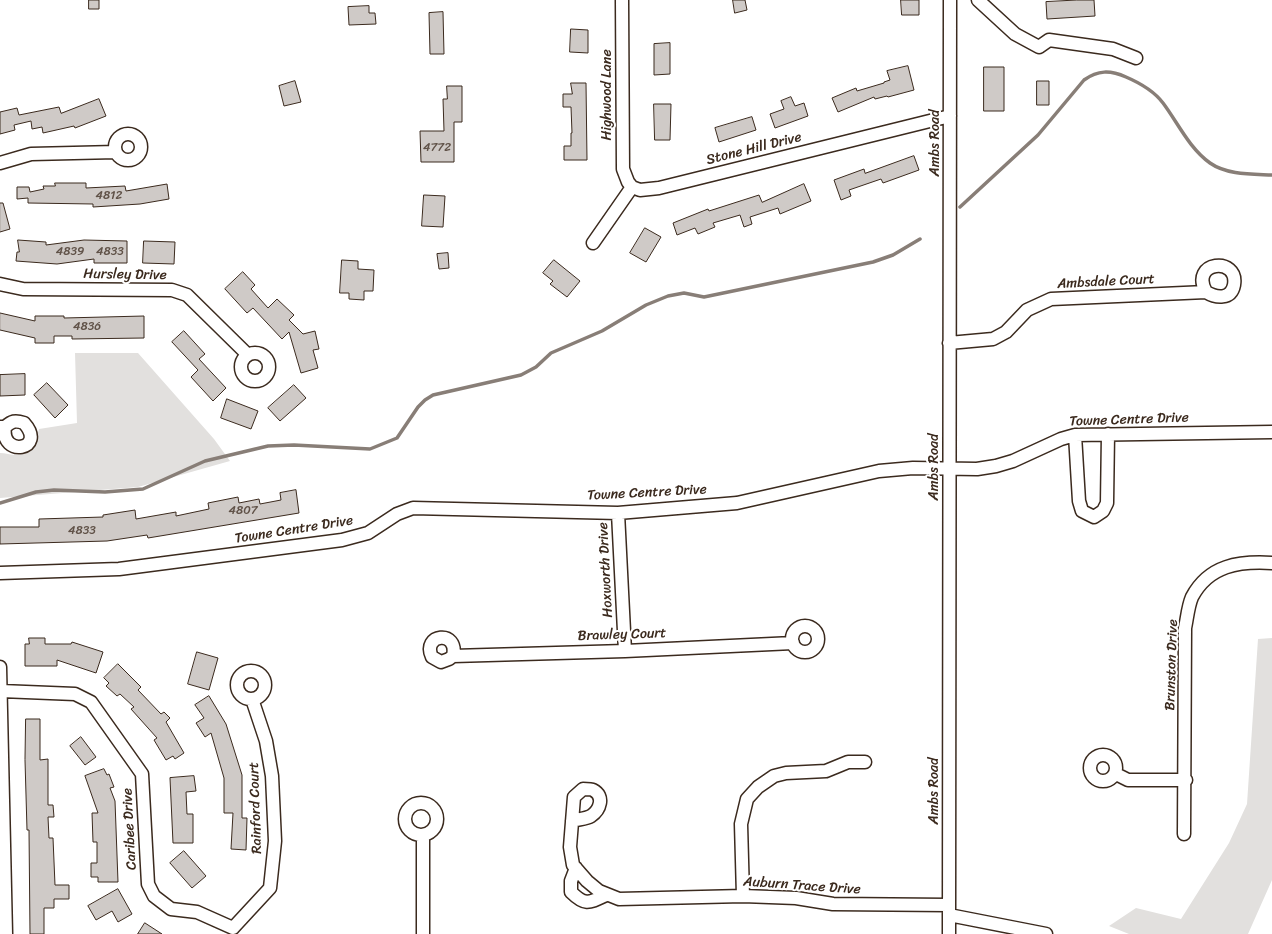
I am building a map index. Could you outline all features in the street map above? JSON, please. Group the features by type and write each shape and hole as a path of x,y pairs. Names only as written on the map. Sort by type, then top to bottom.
{"street":[{"name":"Highwood Lane","path":"622,0 623,169 628,182 632,187"},
{"name":"Ambs Road","path":"949,934 950,0"},
{"path":"978,0 1015,34 1039,47 1049,40 1113,49 1136,58"},
{"name":"Stone Hill Drive","path":"632,187 640,190 659,188 950,116"},
{"path":"0,163 31,154 116,152"},
{"path":"593,243 632,187"},
{"name":"Hursley Drive","path":"0,284 23,289 172,290 187,295 248,355"},
{"name":"Ambsdale Court","path":"949,343 993,339 1006,332 1027,310 1051,299 1206,292"},
{"name":"Towne Centre Drive","path":"0,573 119,569 342,540 368,534 397,514 413,508 618,512 737,503 879,470 913,468 978,469 996,466 1013,461 1060,438 1075,435 1272,432"},
{"path":"1075,435 1079,501 1082,511 1094,517 1103,512 1107,503 1108,434"},
{"name":"Hoxworth Drive","path":"618,512 625,651"},
{"name":"Brunston Drive","path":"1184,834 1186,780 1185,628 1192,598 1210,574 1230,566 1250,562 1272,563"},
{"name":"Brawley Court","path":"452,656 625,651 793,643"},
{"path":"0,667 6,934"},
{"name":"Caribee Drive","path":"1,691 75,694 91,702 142,774 148,884 150,891 171,909 197,912 233,931"},
{"name":"Rainford Court","path":"233,931 270,888 275,841 272,776 266,741 252,700"},
{"path":"743,896 741,824 747,799 758,788 774,776 786,773 826,771 848,762 865,762"},
{"path":"1116,774 1128,780 1186,780"},
{"name":"Auburn Trace Drive","path":"572,821 570,847 573,865 587,881 606,895 619,899 743,896 796,898 833,904 949,910 1046,934"},
{"path":"423,835 423,934"},
{"path":"576,868 570,881 571,892 580,901 590,902 606,895"}],"shaded area":[{"path":"75,353 138,353 214,439 230,461 138,487 0,498 0,453 21,455 26,453 32,446 39,429 77,423"},
{"path":"1272,638 1272,880 1248,934 1129,934 1109,926 1136,908 1181,919 1229,843 1247,804 1258,639"}],"building":[{"path":"89,0 99,0 99,9 89,9"},
{"path":"733,0 745,0 747,10 735,13"},
{"path":"901,0 919,0 919,15 902,15"},
{"path":"1094,0 1095,16 1047,19 1046,2"},
{"path":"369,6 369,13 375,13 376,24 349,25 348,7"},
{"path":"443,12 444,54 430,54 429,13"},
{"path":"571,29 588,30 588,53 570,52"},
{"path":"670,43 670,74 654,75 654,44"},
{"path":"908,66 914,90 888,97 875,99 874,97 838,112 832,98 856,88 857,91 884,83 890,80 887,71"},
{"path":"984,67 1004,67 1004,111 984,111"},
{"path":"295,81 301,102 284,106 279,86"},
{"path":"1037,81 1049,81 1049,105 1037,105"},
{"path":"571,83 586,83 587,160 564,160 564,146 571,146 572,133 571,107 563,107 563,94 572,94"},
{"path":"447,86 462,86 462,122 454,122 454,162 421,162 420,131 444,131 443,99 447,99"},
{"path":"791,97 795,106 804,103 808,116 775,128 770,114 784,109 781,101"},
{"path":"99,99 106,116 75,128 74,126 43,133 42,127 32,129 31,121 14,125 15,130 0,134 0,112 17,108 19,115 59,107 61,113"},
{"path":"654,104 671,104 670,140 655,140"},
{"path":"752,117 756,130 719,142 715,128"},
{"path":"914,156 919,170 883,183 881,179 849,190 851,196 841,200 834,180 864,169 865,173"},
{"path":"55,183 86,183 86,188 125,186 126,191 167,184 169,199 140,204 93,207 93,204 28,203 28,198 17,199 17,187 29,187 30,192 44,189 43,186 55,186"},
{"path":"804,184 811,201 780,214 778,208 750,217 752,224 744,227 740,215 713,223 715,227 698,234 695,228 677,235 673,223 708,209 709,211 759,195 762,202"},
{"path":"424,195 445,196 443,227 422,226"},
{"path":"0,203 3,203 10,229 0,232"},
{"path":"645,228 661,237 646,262 630,253"},
{"path":"18,240 46,242 46,245 84,240 127,241 127,263 94,263 94,259 57,264 16,261 17,252 19,252"},
{"path":"144,241 175,242 174,264 143,263"},
{"path":"448,253 449,268 439,269 437,254"},
{"path":"342,260 358,261 358,269 374,270 373,291 364,291 364,300 349,299 349,293 340,293"},
{"path":"554,260 580,281 567,297 550,284 553,281 543,273"},
{"path":"243,272 255,285 251,289 268,308 277,299 294,315 289,320 303,334 315,331 319,349 313,350 318,368 301,373 289,332 282,339 253,308 247,313 225,289"},
{"path":"0,313 35,321 35,316 64,316 64,318 144,316 144,338 72,339 72,336 54,336 54,343 35,343 35,338 0,330"},
{"path":"184,331 205,354 199,359 226,388 213,401 191,377 198,370 172,342"},
{"path":"25,374 25,395 0,396 0,375"},
{"path":"47,383 68,405 55,418 34,395"},
{"path":"294,385 306,398 280,421 268,408"},
{"path":"227,399 258,411 251,429 221,418"},
{"path":"296,490 299,513 148,538 147,535 107,541 0,544 0,527 39,527 39,519 103,517 103,515 135,510 136,519 176,512 176,516 209,509 208,503 238,497 239,503 259,499 260,504 281,500 280,493"},
{"path":"29,638 45,638 45,644 71,644 72,642 103,652 96,673 57,660 57,666 25,666 25,644 29,644"},
{"path":"197,652 218,658 209,690 188,684"},
{"path":"118,664 141,687 138,690 161,714 164,712 170,718 166,722 184,753 175,759 173,756 166,760 154,740 157,738 131,709 134,707 120,694 117,696 106,686 109,683 104,678"},
{"path":"209,696 226,724 242,775 242,818 247,818 246,850 231,849 233,813 224,813 224,778 211,733 205,737 196,723 204,718 195,705"},
{"path":"26,719 40,719 40,760 48,759 48,805 53,805 54,817 48,817 49,838 53,838 55,885 69,885 69,899 54,899 54,908 44,908 44,934 30,934 29,830 27,830 25,760"},
{"path":"81,737 96,757 85,765 70,746"},
{"path":"104,769 107,775 109,774 114,787 110,788 115,801 118,882 98,882 98,877 91,877 91,863 97,863 97,842 93,842 92,813 98,813 85,776"},
{"path":"194,776 196,791 186,792 187,814 193,814 193,843 173,843 170,778"},
{"path":"184,851 206,876 192,888 170,863"},
{"path":"118,889 132,914 118,922 112,911 96,920 88,906"},
{"path":"145,923 162,934 138,934"}],"waterway":[{"path":"960,207 1038,135 1084,80 1094,74 1104,72 1115,73 1126,77 1151,91 1163,103 1190,143 1210,163 1232,172 1272,175"},
{"path":"0,503 36,492 54,490 105,492 143,489 205,461 268,446 294,445 370,449 397,438 418,407 433,395 521,375 536,367 551,353 602,331 646,305 668,296 684,293 704,297 873,262 893,255 920,239"}]}
